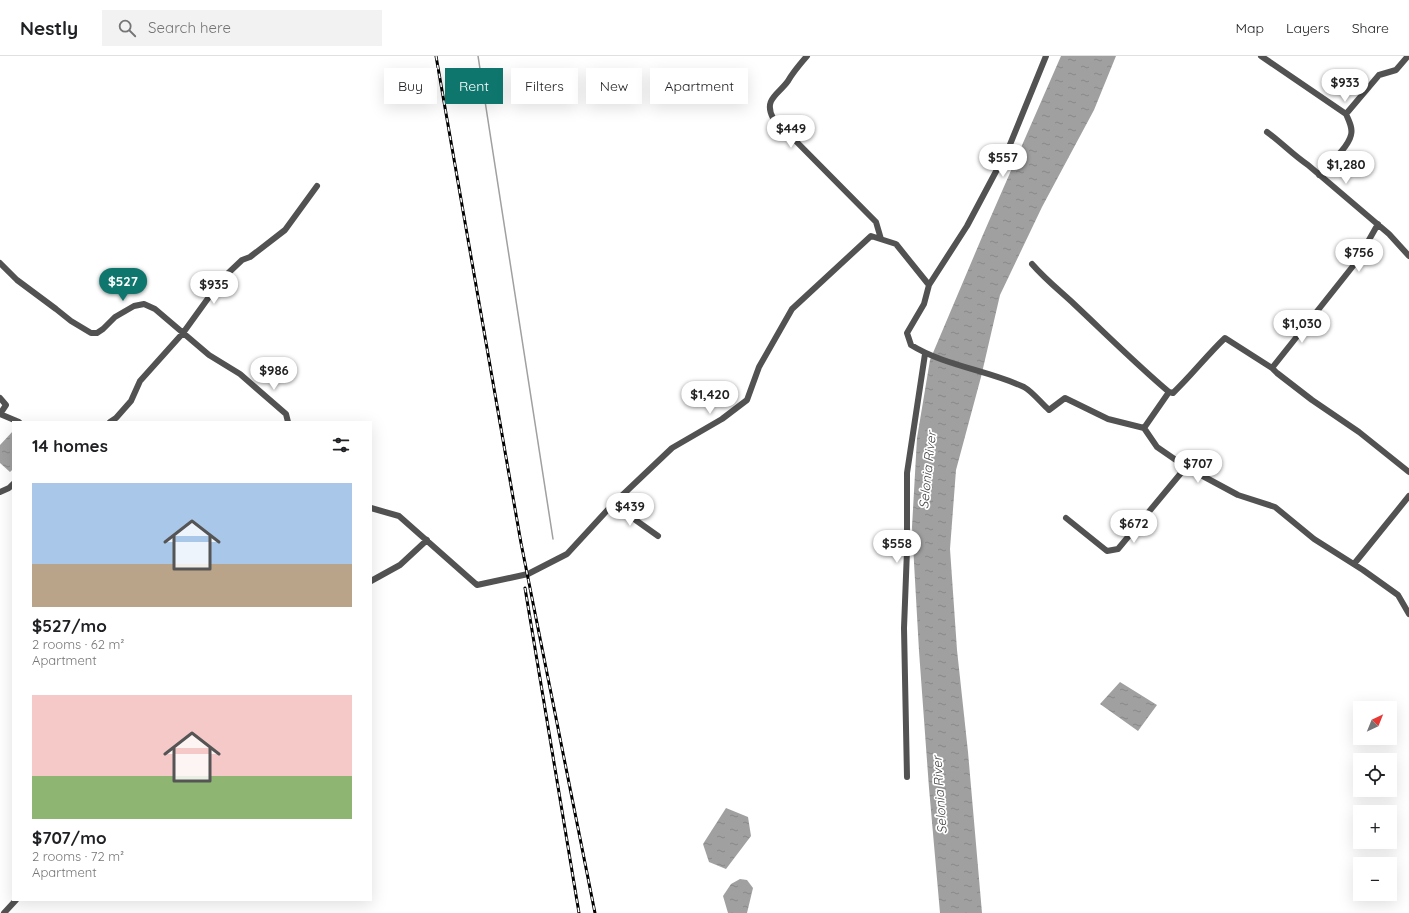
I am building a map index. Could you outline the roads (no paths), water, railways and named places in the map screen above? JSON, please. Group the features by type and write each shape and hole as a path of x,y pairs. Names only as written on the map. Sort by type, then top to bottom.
{"street":[{"path":"807,56 789,76 788,81 776,93 770,105 769,111 773,118 876,222 881,239"},
{"path":"1046,56 1009,147 967,226 929,285 924,304 907,333 911,346 925,354 992,375 1025,388 1049,410 1065,398 1108,419 1144,428 1157,447 1186,467 1238,495 1275,507 1314,539 1354,564 1398,595 1409,614"},
{"path":"1261,56 1346,114 1351,128 1351,136 1344,147 1319,175"},
{"path":"1346,114 1379,75 1396,70 1408,56"},
{"path":"1267,132 1279,140 1297,158 1308,165 1378,224 1409,256"},
{"path":"112,421 131,401 140,381 183,333 222,279 242,260 250,257 285,230 317,186"},
{"path":"1272,368 1357,261 1378,224"},
{"path":"372,508 398,516 477,585 528,574 567,554 613,504 672,448 722,419 747,400 759,367 792,309 871,236 896,244 929,285"},
{"path":"0,263 17,280 71,321 91,333 97,333 115,317 134,306 144,304 155,309 209,355 240,374 286,414 288,421"},
{"path":"1032,264 1041,275 1064,294 1143,370 1169,392 1173,393 1188,379 1213,349 1225,338 1272,368 1312,400 1359,432 1409,472"},
{"path":"907,777 904,628 907,550 907,473 925,354"},
{"path":"1144,428 1169,392"},
{"path":"0,398 6,405 0,414 17,421"},
{"path":"1066,518 1107,551 1118,549 1186,467"},
{"path":"0,492 12,485"},
{"path":"1354,564 1409,496"},
{"path":"613,504 658,536"},
{"path":"372,580 400,565 427,540"},
{"path":"4,913 15,901"}],"water":[{"name":"Selonia River","path":"1061,56 1116,56 1094,110 1042,207 1000,295 981,377 956,470 950,549 957,650 968,752 982,913 940,913 919,651 912,527 917,438 930,360"},
{"path":"12,432 12,470 10,472 0,463 0,445"},
{"path":"1120,682 1157,705 1138,731 1100,704"},
{"path":"726,808 748,817 751,836 726,869 709,862 703,844"},
{"path":"740,879 747,880 753,888 747,913 728,913 723,896 731,884"}],"waterway":[{"path":"478,56 553,539"}],"railway":[{"path":"436,56 521,543 595,913"},
{"path":"525,588 579,913"}]}
